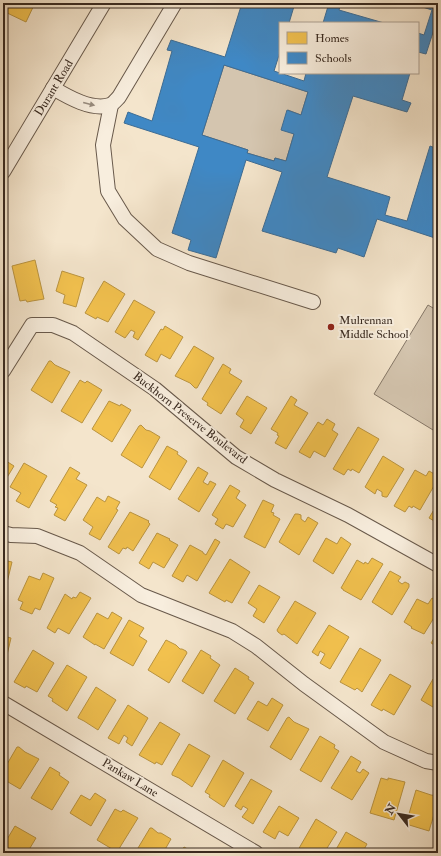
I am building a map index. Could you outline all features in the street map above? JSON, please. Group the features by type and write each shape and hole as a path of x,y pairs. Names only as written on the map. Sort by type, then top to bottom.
{"street":[{"name":"Durant Road","path":"3,172 104,3"},
{"path":"175,3 120,97 111,105 102,145 108,191 125,219 157,249 189,263 312,302"},
{"path":"53,88 78,101 98,106 111,105"},
{"name":"Buckhorn Preserve Boulevard","path":"3,371 32,325 53,325 73,333 155,388 236,457 274,480 348,515 438,564"},
{"path":"3,533 11,535 37,536 80,553 141,595 232,631 256,646 304,684 384,742 426,761 438,763"},
{"name":"Pankaw Lane","path":"3,702 256,853"}],"shaded area":[{"path":"224,65 308,92 301,115 288,110 294,134 286,161 275,158 274,161 247,153 248,150 202,135"},
{"path":"428,305 438,311 438,433 374,394"}],"building: Homes":[{"path":"6,3 35,3 26,22 3,11"},
{"path":"35,260 44,299 27,302 26,300 20,301 12,266"},
{"path":"62,271 84,278 76,307 63,303 65,295 56,291"},
{"path":"104,281 125,294 108,322 97,317 96,319 85,313"},
{"path":"134,300 155,312 138,340 133,337 135,332 131,330 125,338 115,332"},
{"path":"165,326 183,337 170,359 161,354 157,362 145,355 161,329 163,330"},
{"path":"194,346 214,358 197,388 175,376"},
{"path":"49,361 70,372 52,403 31,390"},
{"path":"223,364 231,369 229,373 242,381 221,414 207,405 208,403 202,399"},
{"path":"80,380 85,383 87,381 102,390 82,423 61,411"},
{"path":"247,396 267,408 251,434 240,427 244,420 236,414"},
{"path":"291,396 297,400 294,405 308,413 286,449 275,443 279,436 277,435 278,433 271,429"},
{"path":"109,401 120,406 121,404 131,410 112,442 92,429"},
{"path":"327,419 335,424 332,430 338,434 325,457 314,451 310,458 299,452 318,422 323,425"},
{"path":"141,425 146,430 160,437 142,468 121,455"},
{"path":"358,427 379,439 359,473 352,469 351,471 348,469 344,475 333,469"},
{"path":"167,446 178,452 177,454 187,461 170,490 149,477"},
{"path":"383,456 404,469 387,497 382,496 382,492 377,489 375,494 365,487"},
{"path":"3,459 14,466 3,484"},
{"path":"24,463 47,476 29,508 16,501 21,493 10,487"},
{"path":"70,467 80,473 76,479 87,485 65,521 54,515 58,508 55,507 57,505 50,501"},
{"path":"198,467 208,473 203,482 208,485 210,481 216,484 199,512 178,499"},
{"path":"415,470 426,476 429,471 438,476 438,479 420,510 413,506 412,508 409,506 405,512 394,506"},
{"path":"230,485 240,491 236,498 246,505 233,527 226,524 223,529 215,524 218,519 212,515"},
{"path":"108,496 120,502 116,509 118,510 100,540 89,534 93,527 83,520 97,497 105,502"},
{"path":"263,500 274,505 271,512 280,519 265,548 244,537"},
{"path":"438,503 438,526 434,524 436,522 429,518"},
{"path":"130,512 149,521 148,522 150,524 133,551 127,547 126,549 123,548 119,554 108,547"},
{"path":"295,514 301,515 301,519 305,522 308,517 318,523 299,555 279,542"},
{"path":"438,526 438,535 434,532"},
{"path":"157,533 170,539 169,540 178,545 164,568 153,562 149,569 139,563"},
{"path":"341,537 351,544 333,574 313,561 326,538 337,544"},
{"path":"215,539 220,542 197,581 187,575 183,582 172,576 190,545 206,555"},
{"path":"372,558 383,564 361,600 341,588 357,560 364,564 365,562 368,564"},
{"path":"230,559 250,572 232,603 226,600 225,602 209,593"},
{"path":"3,560 12,562 3,599"},
{"path":"390,571 401,577 398,581 402,584 405,582 409,584 409,587 392,615 372,602"},
{"path":"43,573 54,578 40,610 35,608 32,614 20,609 23,602 18,600 29,576 40,580"},
{"path":"259,585 280,597 264,623 253,616 257,609 248,603"},
{"path":"80,592 91,598 69,634 58,628 55,633 47,628 65,594 72,599 73,597 76,598"},
{"path":"432,598 438,601 438,611 424,634 411,628 412,627 404,622 417,599 428,604"},
{"path":"295,601 316,613 297,644 284,634 282,635 277,630"},
{"path":"112,612 122,618 104,649 83,637 97,613 108,619"},
{"path":"129,620 144,628 139,636 147,641 133,666 110,653"},
{"path":"329,625 349,637 330,669 320,663 325,654 320,651 318,656 312,652"},
{"path":"438,632 438,647 431,643"},
{"path":"3,636 11,638 3,672"},
{"path":"166,640 187,653 169,683 148,670"},
{"path":"360,648 381,660 362,692 357,688 355,690 340,682"},
{"path":"33,650 54,663 37,692 14,682"},
{"path":"201,650 211,656 210,658 220,665 203,694 182,681"},
{"path":"67,665 87,677 67,711 52,701 53,699 48,696"},
{"path":"235,668 249,677 248,679 254,683 235,714 214,701"},
{"path":"390,674 411,686 394,715 371,705"},
{"path":"433,679 438,682 438,710 421,700"},
{"path":"96,687 116,700 98,730 78,718"},
{"path":"272,698 283,705 268,731 247,719 258,701 267,706"},
{"path":"128,705 148,718 132,746 126,742 128,738 124,735 119,744 108,738"},
{"path":"289,717 294,722 309,729 291,760 270,747"},
{"path":"160,722 180,734 162,765 156,762 155,764 139,755"},
{"path":"320,736 335,745 334,748 339,751 321,782 300,770"},
{"path":"189,744 210,756 192,787 172,775"},
{"path":"17,747 39,759 20,789 3,779 3,771"},
{"path":"351,756 361,762 356,771 360,773 363,769 369,773 352,800 331,788"},
{"path":"223,760 244,773 224,807 209,797 210,795 205,792"},
{"path":"50,767 60,773 59,775 69,782 52,810 31,798"},
{"path":"381,778 405,782 394,820 370,813"},
{"path":"251,779 272,791 253,824 242,817 248,809 243,806 241,810 235,806"},
{"path":"416,790 438,796 438,801 429,831 406,824"},
{"path":"95,793 106,800 91,826 70,813 81,795 90,800"},
{"path":"279,806 299,818 288,836 279,831 275,839 263,832"},
{"path":"115,809 121,812 123,810 138,818 117,852 97,840"},
{"path":"316,819 337,832 324,853 303,853 298,850"},
{"path":"15,826 36,838 27,853 3,853 3,846"},
{"path":"150,828 171,839 163,853 135,853"},
{"path":"346,832 367,844 362,853 334,853"},
{"path":"184,847 195,853 180,853"}],"building: Schools":[{"path":"242,3 295,3 289,22 279,22 279,55 274,71 279,74 304,81 306,74 410,74 402,100 411,103 407,112 353,96 327,177 390,197 385,215 407,221 430,146 438,149 438,239 377,219 364,257 338,248 336,253 262,231 282,172 246,160 216,258 188,250 191,240 172,233 199,147 124,123 128,112 152,121 172,51 167,50 171,40 225,57","holes":["224,65 308,92 301,115 287,110 281,130 294,134 286,161 275,158 274,161 247,153 248,150 202,135"]},
{"path":"329,3 341,3 339,10 381,22 323,22"},
{"path":"410,3 428,3 438,6 438,17 426,54 419,52 419,33 424,35 432,10"}],"place":[{"name":"Mulrennan Middle School","path":"331,327"}]}
